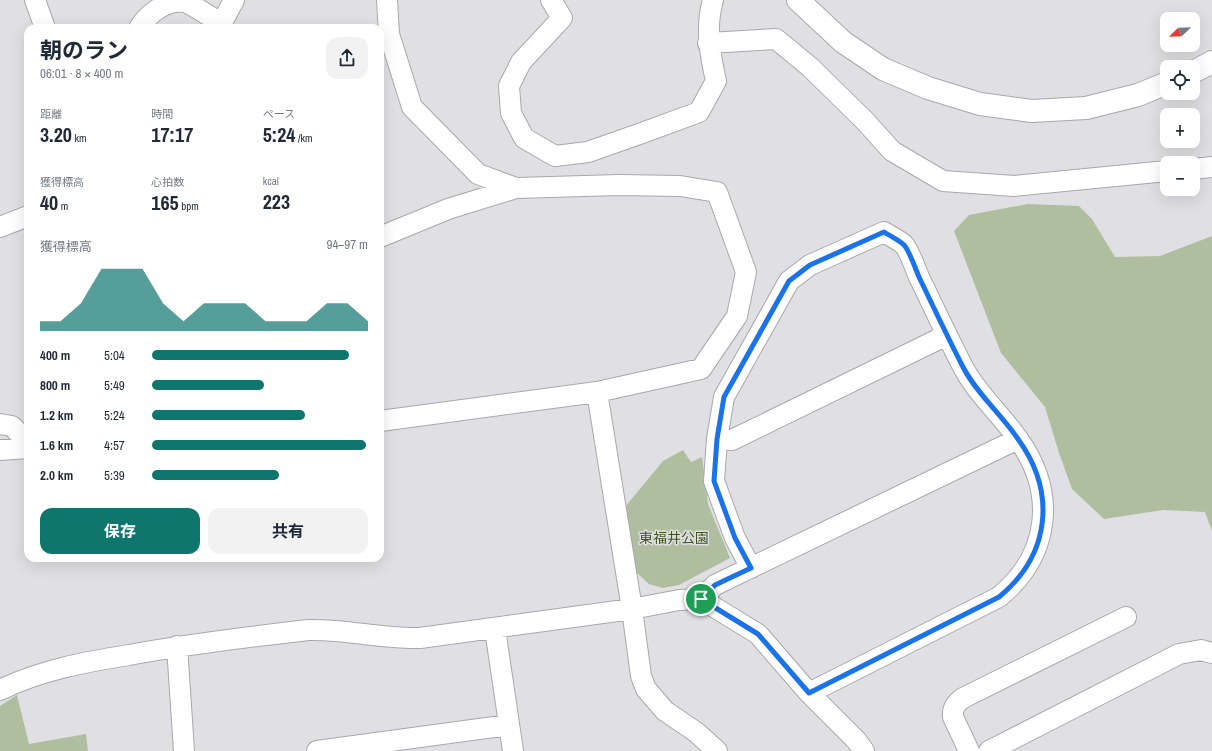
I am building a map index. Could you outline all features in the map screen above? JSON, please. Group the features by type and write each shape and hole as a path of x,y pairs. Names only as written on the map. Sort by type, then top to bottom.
{"main road":[{"path":"798,0 843,42 883,69 928,88 980,104 1032,111 1086,108 1138,95 1160,86"},
{"path":"1200,68 1212,62"}],"street":[{"path":"36,0 44,24"},
{"path":"221,24 234,0"},
{"path":"387,0 389,34 412,107 478,174 516,188"},
{"path":"551,0 562,18 521,62 509,86 511,113 524,138 555,156 588,152 642,134 699,112 716,81 708,43 712,0"},
{"path":"142,24 145,19 166,4 183,1 217,24"},
{"path":"708,43 776,39 810,67 866,122 892,151 943,181 1014,186 1160,172"},
{"path":"1200,168 1212,167"},
{"path":"384,235 448,208 516,188 619,185 680,186 717,192 746,272 737,316 701,369 597,392 384,420"},
{"path":"0,227 24,218"},
{"path":"751,568 735,538 714,481 717,439 724,397 789,281 810,265 884,232 904,245 970,380 1018,439 1031,459 1038,478 1043,501 1043,521 1039,539 1032,558 1012,587 999,597 809,693"},
{"path":"717,439 732,440 947,335"},
{"path":"597,392 632,609 641,676 646,689 664,711 696,732 717,751"},
{"path":"0,424 12,426 24,439"},
{"path":"701,599 715,585 1018,439"},
{"path":"0,450 24,448"},
{"path":"0,690 22,680 76,664 176,646 327,629 399,639 420,638 495,629 632,609 679,600 701,599 758,634 809,693 856,740 864,751"},
{"path":"970,751 953,717 953,711 958,702 963,698 1126,617"},
{"path":"495,629 513,751"},
{"path":"176,646 184,751"},
{"path":"989,751 1179,654 1201,650 1212,653"},
{"path":"317,751 509,725"}],"green space":[{"path":"1028,204 1079,206 1092,219 1115,257 1160,256 1212,236 1212,531 1205,512 1163,510 1104,519 1072,489 1045,407 1001,353 954,231 969,215"},
{"name":"東福井公園","path":"683,450 691,462 702,457 708,504 730,558 679,585 663,588 649,584 637,573 631,556 625,507 663,461"},
{"path":"17,695 29,744 86,734 88,751 0,751 0,706"}],"route":[{"path":"884,232 904,245 970,380 1018,439 1031,459 1038,478 1043,501 1043,521 1039,539 1032,558 1012,587 999,597 809,693 758,634 701,599 715,585 751,568 735,538 714,481 717,439 724,397 789,281 810,265 884,232"}]}
